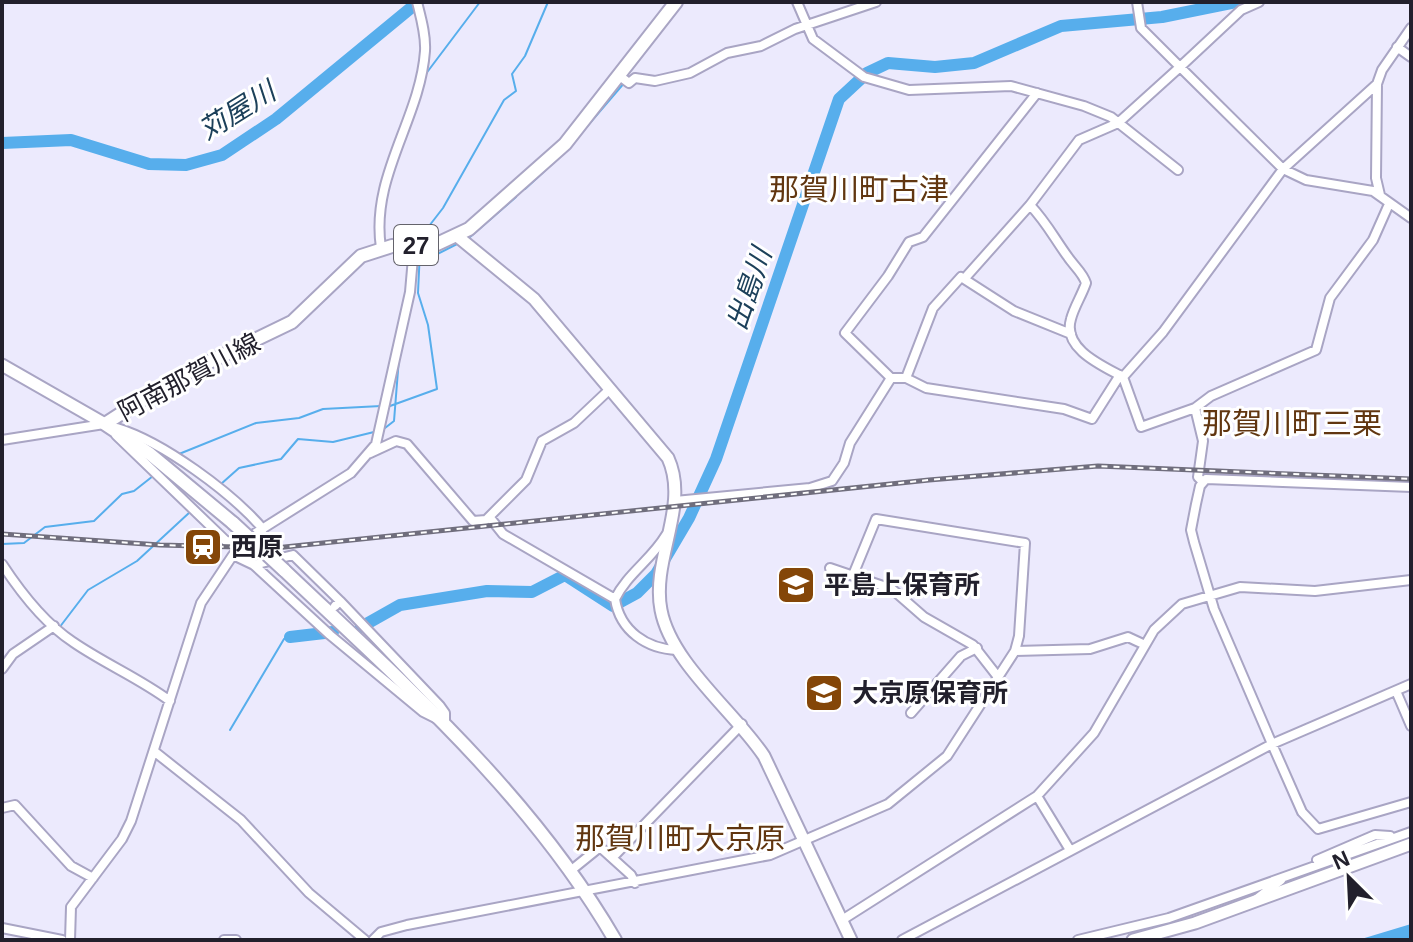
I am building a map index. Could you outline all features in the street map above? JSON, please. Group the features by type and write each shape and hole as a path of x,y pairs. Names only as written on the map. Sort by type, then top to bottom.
{"main road":[{"name":"阿南那賀川線","path":"615,940 506,787 445,723 233,523 150,454 105,424 176,378 292,322 361,256 381,248 437,244 457,236 539,171 624,79 676,2"}],"street":[{"path":"381,248 380,196 422,69 425,37 417,2"},
{"path":"797,2 805,24 823,49 862,75 909,90 1011,86 1099,111 1178,170"},
{"path":"624,79 655,81 690,73 727,53 761,46 805,24 876,2"},
{"path":"1137,2 1140,20 1180,67 1283,169 1306,180 1380,195 1411,218"},
{"path":"965,278 1030,205 1079,140 1118,123 1241,10 1259,2"},
{"path":"1037,93 923,237 909,242 845,333 891,378 906,378 926,388 1064,409 1092,419 1122,376 1163,332 1283,169 1377,84 1411,28"},
{"path":"1397,47 1411,57"},
{"path":"1377,84 1376,178 1380,195"},
{"path":"1030,205 1052,228 1086,283 1070,320 1071,334 1085,355 1122,376 1141,427 1195,408 1211,396 1316,350 1330,298 1373,240 1389,204"},
{"path":"457,236 524,288 668,458 676,475 675,501 659,589 661,611 677,650 742,724 764,756 851,940"},
{"path":"70,940 71,907 122,839 155,752 201,603 245,542 351,473 370,453 381,431 410,292 414,246"},
{"path":"906,378 933,308 961,277 1014,311 1071,334"},
{"path":"2,365 105,424 135,433 174,457 263,529"},
{"path":"675,501 810,488 832,481 844,463 850,443 891,378"},
{"path":"370,453 396,441 407,444 473,521 491,519 526,480 542,441 574,423 610,389"},
{"path":"1195,408 1203,441 1198,477 1202,481"},
{"path":"2,440 105,424"},
{"path":"105,424 226,541 245,542"},
{"path":"1202,481 1213,478 1411,487"},
{"path":"1202,481 1191,530 1210,594 1302,812 1318,829 1411,802"},
{"path":"491,519 503,534 615,599 622,621 631,632 653,646 677,650"},
{"path":"373,940 390,928 770,855 888,804 900,791 933,770 967,728 1015,651 1019,636 1025,543 876,519 853,575"},
{"path":"615,599 623,583 650,558 667,534"},
{"path":"233,555 254,565 319,620 327,633 423,712 445,723 445,713 440,706 293,555 254,565"},
{"path":"2,564 27,598 56,628 170,701"},
{"path":"830,568 892,589 924,617 977,648 998,677"},
{"path":"842,920 1037,796 1094,733 1143,644 1182,604 1240,587 1315,591 1411,580"},
{"path":"2,669 13,654 56,628"},
{"path":"1015,651 1090,649 1128,637 1143,644"},
{"path":"911,713 961,656 977,648"},
{"path":"902,940 1272,744 1411,684"},
{"path":"1396,691 1411,726"},
{"path":"613,857 742,724"},
{"path":"155,752 241,820 309,893 365,940"},
{"path":"1037,796 1070,850"},
{"path":"2,808 15,805 71,866 93,878"},
{"path":"1078,940 1169,918 1411,832"},
{"path":"1133,940 1195,923 1411,844"},
{"path":"569,872 600,847 635,883"},
{"path":"1253,902 1260,893 1295,872"},
{"path":"2,928 62,940"},
{"path":"224,940 236,940"}],"water":[{"path":"1411,924 1411,940 1358,940"}],"waterway":[{"name":"苅屋川","path":"2,143 71,140 149,164 186,165 222,155 276,119 418,2"},
{"path":"425,75 480,2"},
{"path":"419,239 443,208 504,100 516,91 512,74 525,56 548,2"},
{"name":"出島川","path":"361,627 400,605 487,591 532,592 565,575 613,606 637,593 656,574 689,518 716,459 839,99 867,73 888,63 935,67 974,63 1061,26 1162,17 1236,2"},
{"path":"577,138 625,82"},
{"path":"525,189 565,152"},
{"path":"470,237 516,197"},
{"path":"416,265 459,243"},
{"path":"390,406 437,389 428,325 418,293 420,250"},
{"path":"385,428 394,421 399,358"},
{"path":"179,454 256,423 299,418 323,409 381,406"},
{"path":"221,484 239,468 281,459 298,439 333,442 374,432"},
{"path":"2,544 24,543 45,527 94,521 122,494 134,491 153,476"},
{"path":"59,628 88,590 137,561 190,512"},
{"name":"出島川","path":"290,637 333,632"},
{"path":"230,730 284,639 290,637"}],"railway":[{"path":"2,534 160,545 275,548 929,480 1098,466 1411,479"}],"place":[{"name":"西原","path":"203,547"},
{"name":"平島上保育所","path":"796,585"},
{"name":"大京原保育所","path":"824,693"}],"district":[{"name":"那賀川町古津","path":"859,189"},
{"name":"那賀川町三栗","path":"1292,423"},
{"name":"那賀川町大京原","path":"680,838"}]}
